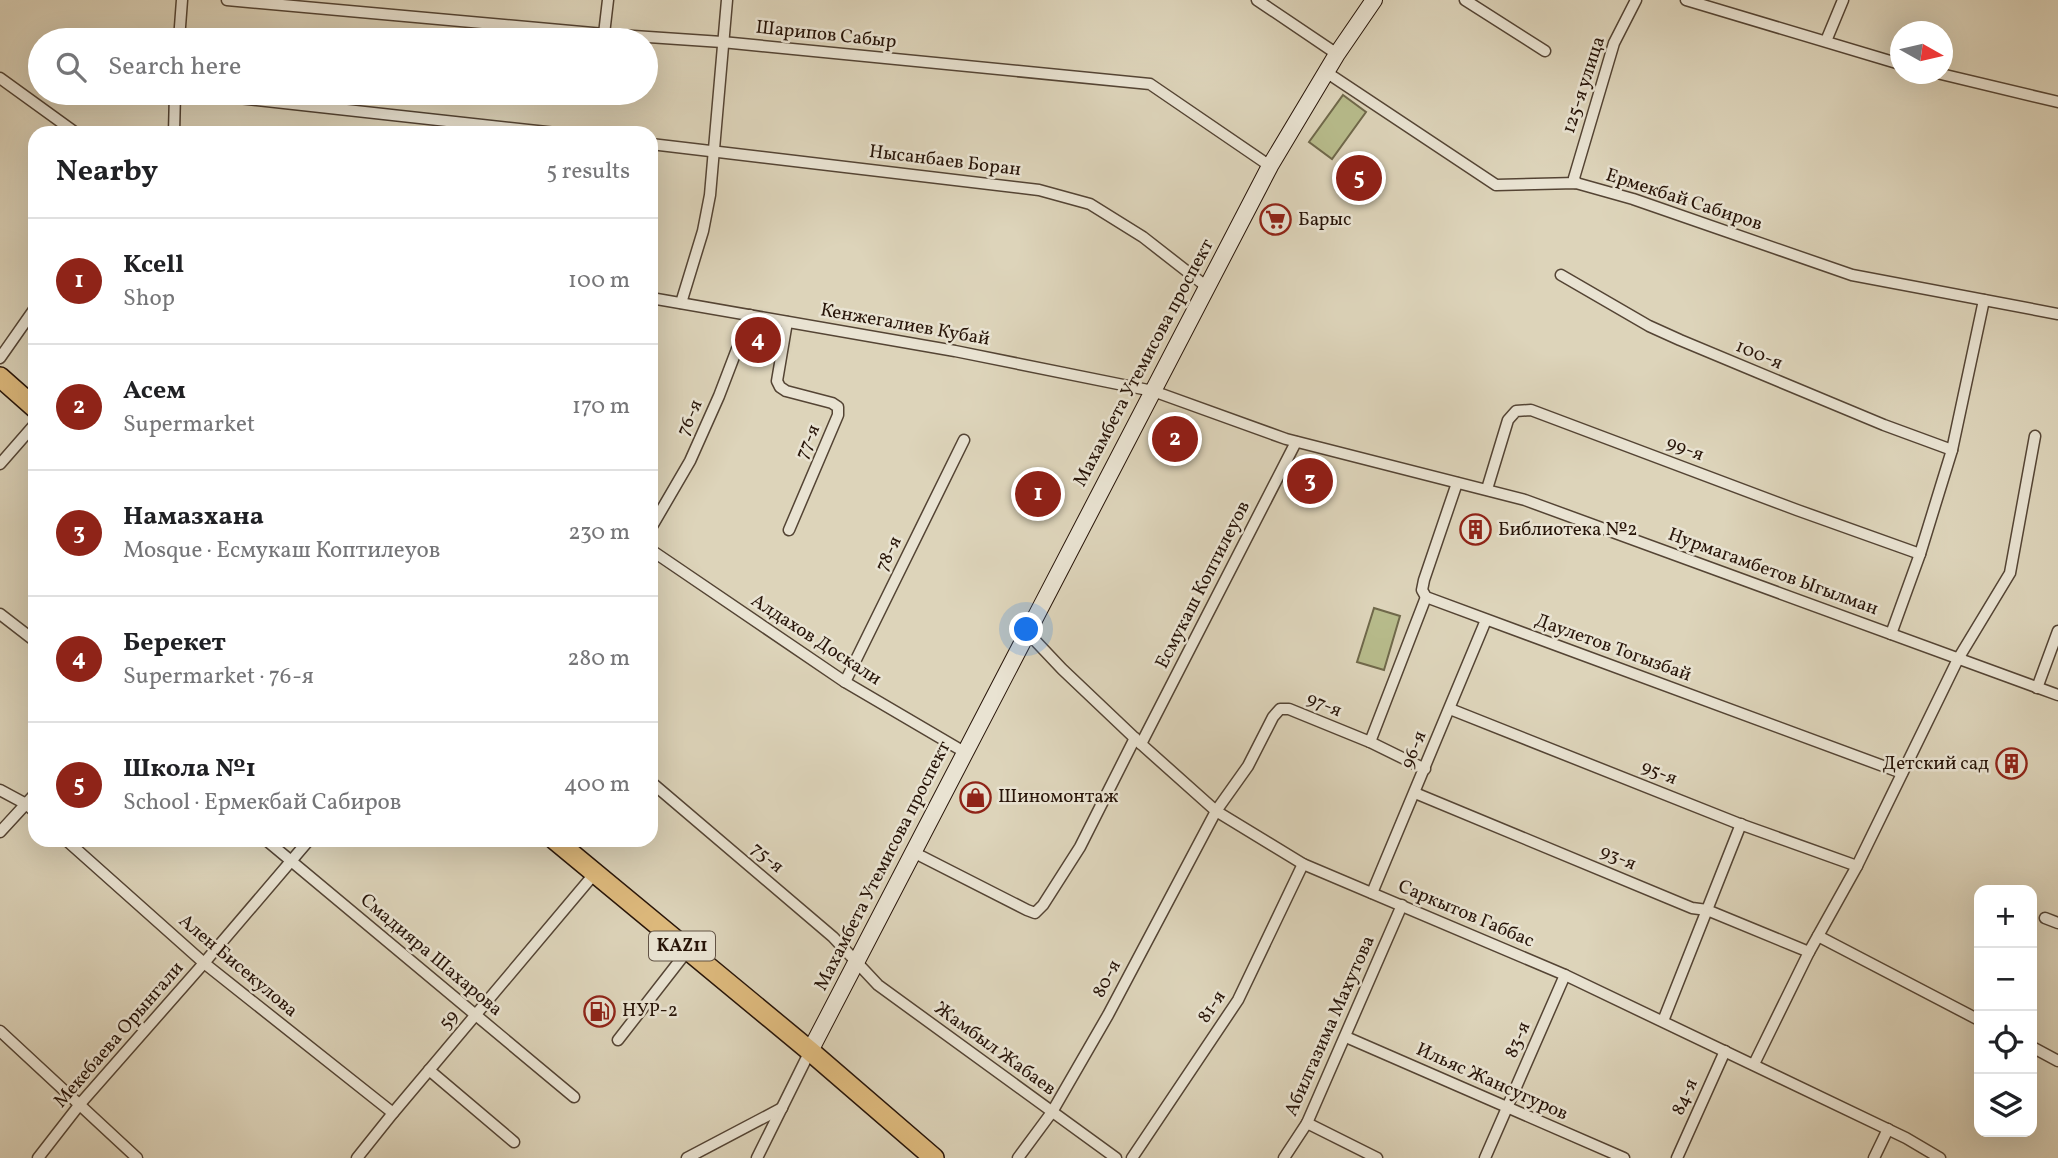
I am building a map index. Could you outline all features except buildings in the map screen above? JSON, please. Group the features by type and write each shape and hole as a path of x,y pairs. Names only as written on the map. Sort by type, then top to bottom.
{"highway":[{"path":"0,377 28,402"},
{"name":"KAZ11","path":"563,847 810,1051 934,1158"}],"street":[{"path":"180,28 182,0"},
{"name":"Шарипов Сабыр","path":"227,0 537,28"},
{"path":"605,28 608,0"},
{"path":"681,303 703,231 710,195 727,0"},
{"path":"1257,0 1337,54"},
{"name":"Махамбета Утемисова проспект","path":"810,1051 1270,166 1337,54 1374,0"},
{"path":"1465,0 1545,51"},
{"name":"125-я улица","path":"1576,183 1574,178 1614,43 1636,0"},
{"path":"1686,0 1890,61"},
{"path":"1826,41 1843,0"},
{"name":"Шарипов Сабыр","path":"658,38 1150,84 1270,166"},
{"name":"Ермекбай Сабиров","path":"1326,72 1496,185 1576,183 1633,199 1852,275 2058,314"},
{"path":"1953,77 2058,102"},
{"path":"0,79 28,99"},
{"path":"37,105 66,126"},
{"path":"174,126 175,105"},
{"path":"302,105 492,126"},
{"name":"Нысанбаев Боран","path":"658,145 1039,190 1090,204 1143,237 1207,287"},
{"name":"100-я","path":"1560,275 1648,326 1884,425 1952,450"},
{"name":"Кенжегалиев Кубай","path":"658,299 954,351 1153,391"},
{"path":"1891,634 1920,554 1952,450 1984,300"},
{"name":"76-я","path":"658,516 690,461 719,396 750,315"},
{"path":"0,358 28,318"},
{"name":"77-я","path":"787,322 777,380 780,387 786,391 832,402 838,407 838,415 789,530"},
{"name":"Нурмагамбетов Ыгылман","path":"1153,391 1296,442 1525,500 2058,695"},
{"name":"99-я","path":"1487,489 1508,420 1516,411 1531,410 1920,554"},
{"path":"0,464 28,432"},
{"path":"1754,1065 1809,952 1857,866 1958,659 2010,573 2035,436"},
{"name":"78-я","path":"845,682 964,440"},
{"name":"Есмукаш Коптилеуов","path":"913,852 1035,913 1043,905 1080,847 1138,741 1296,442"},
{"path":"1370,742 1426,597 1422,590 1424,580 1457,483"},
{"name":"Алдахов Доскали","path":"658,555 845,682 965,753"},
{"name":"Даулетов Тогызбай","path":"1426,597 1902,773"},
{"path":"0,614 28,636"},
{"name":"96-я","path":"1372,893 1486,620"},
{"path":"2038,688 2058,631"},
{"name":"Саркытов Габбас","path":"1027,632 1138,741 1216,811 1303,864 1565,975 1888,1129 1940,1158"},
{"name":"97-я","path":"1216,811 1248,766 1272,717 1280,709 1289,709 1370,742 1425,769"},
{"name":"95-я","path":"1450,709 1741,824 1857,866"},
{"name":"75-я","path":"658,788 833,937 857,963"},
{"path":"0,790 26,804 0,832"},
{"name":"93-я","path":"1415,793 1692,908 1707,910 1809,952"},
{"name":"80-я","path":"1018,1158 1052,1112 1108,1015 1216,811"},
{"path":"1663,1021 1741,824"},
{"name":"Ален Бисекулова","path":"74,847 204,964 393,1113"},
{"name":"Смадияра Шахарова","path":"274,847 574,1097"},
{"name":"Мекебаева Орынгали","path":"38,1158 80,1104 303,847"},
{"name":"81-я","path":"1132,1158 1238,1000 1303,864"},
{"name":"59","path":"357,1158 594,873"},
{"name":"Абилгазима Махутова","path":"1284,1158 1307,1123 1402,905"},
{"path":"2045,918 2058,923"},
{"path":"1818,936 1974,1017"},
{"path":"618,1040 688,950"},
{"name":"Жамбыл Жабаев","path":"857,963 878,985 1116,1158"},
{"name":"83-я","path":"1485,1158 1565,975"},
{"path":"0,1031 137,1158"},
{"name":"Ильяс Жансугуров","path":"1346,1037 1624,1158"},
{"path":"2037,1050 2058,1061"},
{"path":"757,1158 810,1051"},
{"name":"84-я","path":"1677,1158 1725,1051"},
{"path":"429,1070 514,1142"},
{"path":"687,1158 782,1108"},
{"path":"1307,1123 1377,1158"},
{"path":"1874,1158 1888,1129"}],"green space":[{"path":"1343,95 1366,112 1332,159 1309,142"},
{"path":"1374,608 1400,616 1384,670 1357,662"}],"place":[{"name":"Школа №1","path":"1359,178"},
{"name":"Барыс","path":"1275,220"},
{"name":"Берекет","path":"758,340"},
{"name":"Асем","path":"1175,439"},
{"name":"Намазхана","path":"1310,481"},
{"name":"Kcell","path":"1038,494"},
{"name":"Библиотека №2","path":"1475,530"},
{"name":"Детский сад","path":"2012,764"},
{"name":"Шиномонтаж","path":"975,797"},
{"name":"НУР-2","path":"599,1011"}]}
